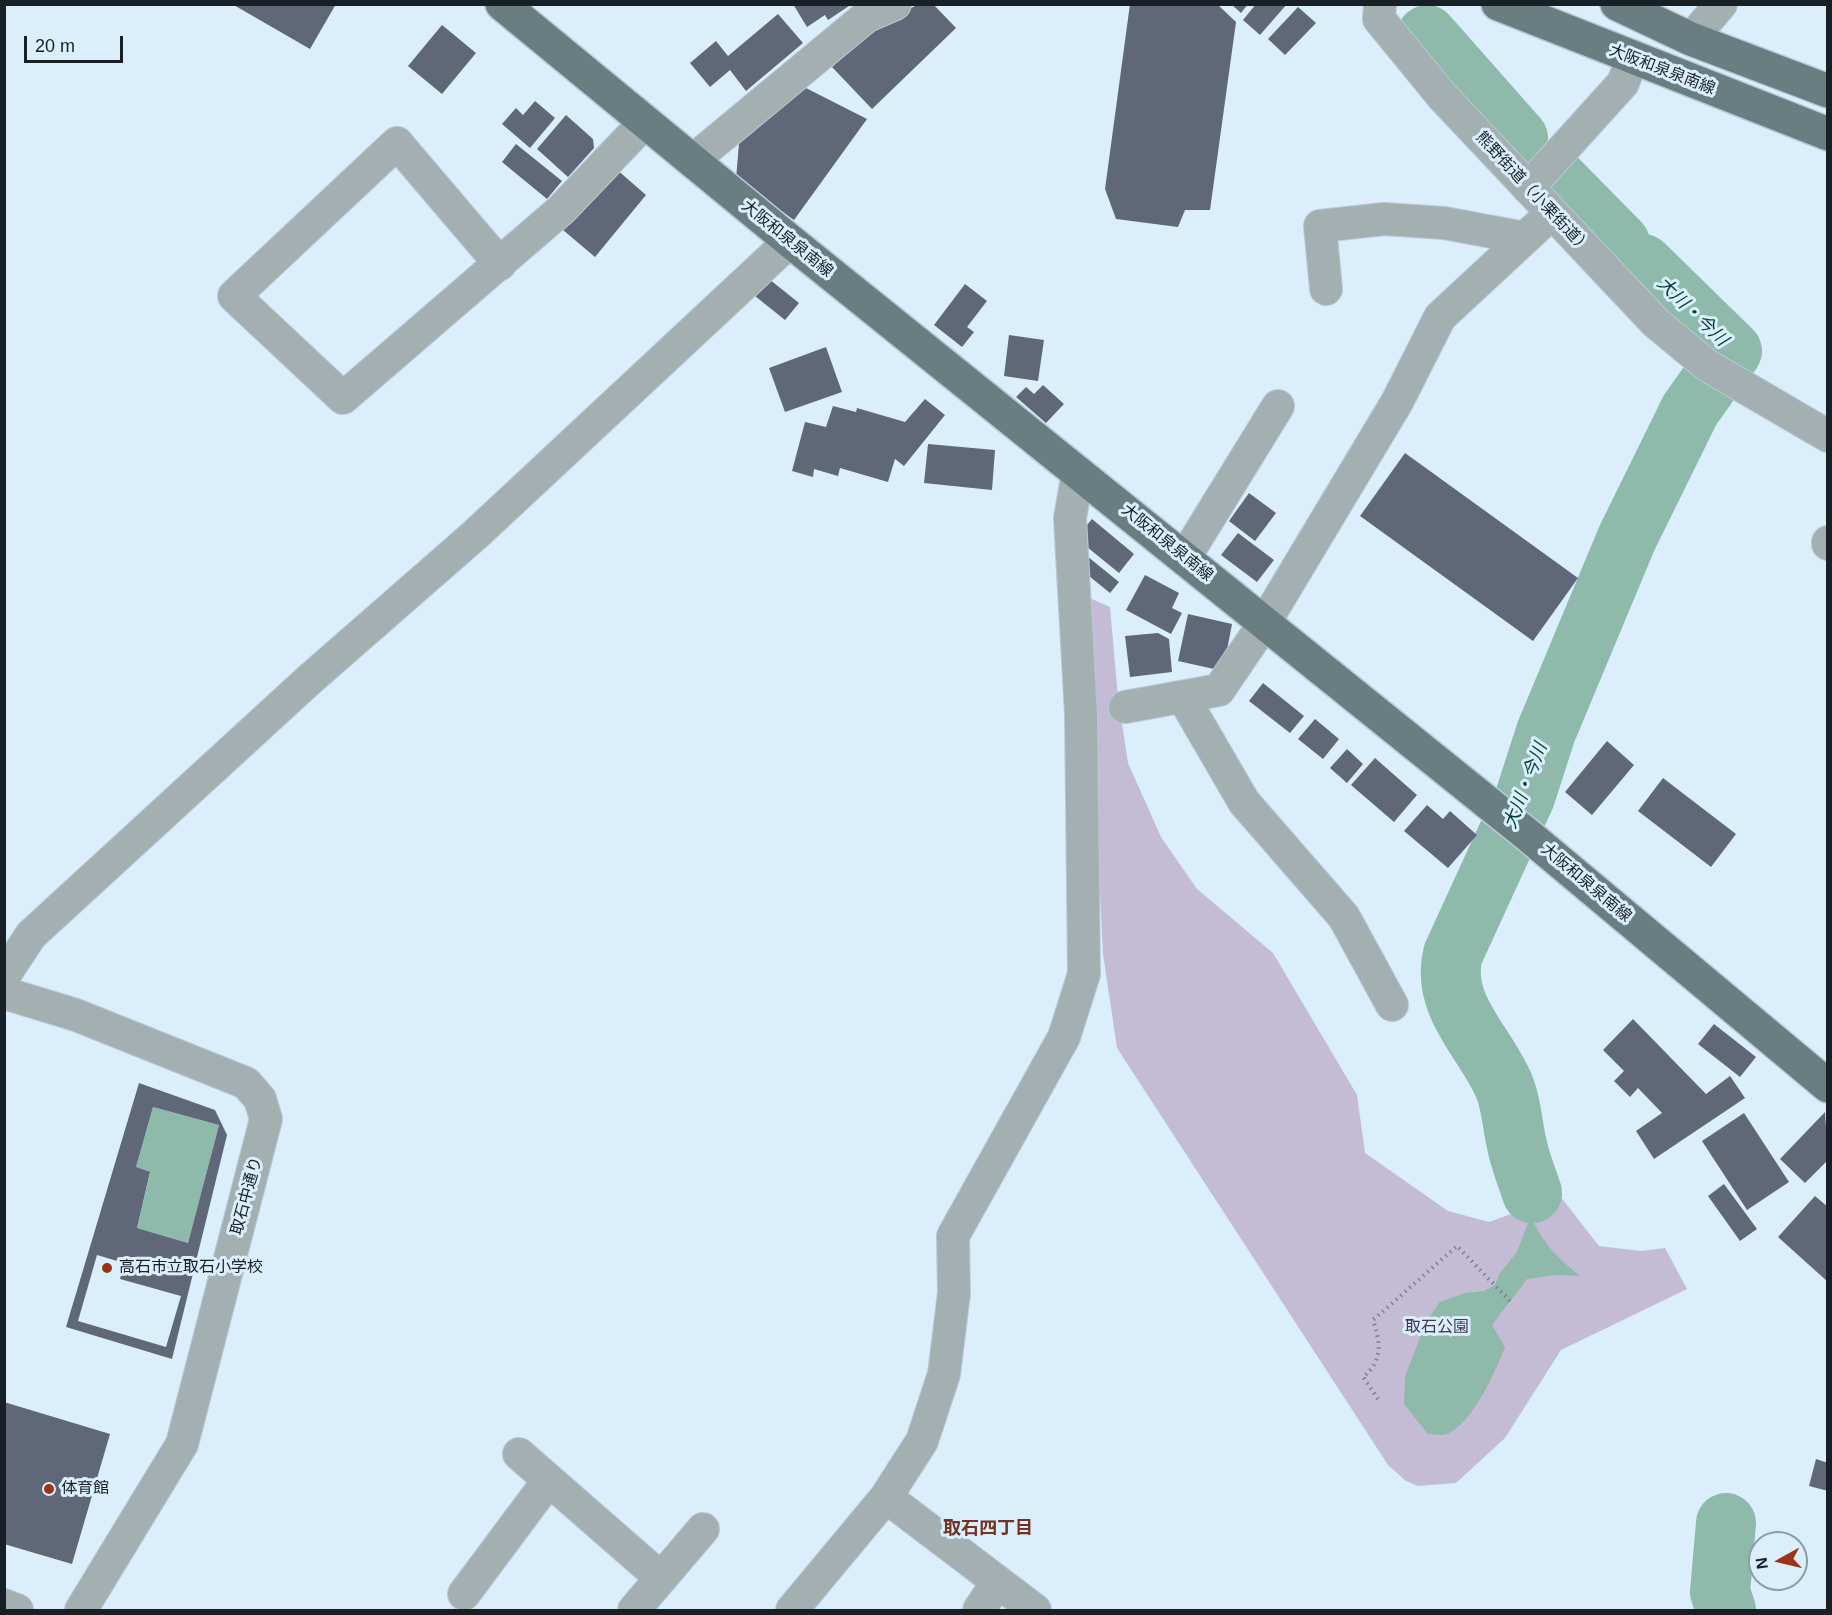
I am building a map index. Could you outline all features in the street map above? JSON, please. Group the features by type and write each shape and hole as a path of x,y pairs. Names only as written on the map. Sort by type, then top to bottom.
{"main road":[{"name":"大阪和泉泉南線","path":"502,4 790,241 1529,836 1827,1086"},
{"name":"大阪和泉泉南線","path":"1498,4 1632,59 1827,134"},
{"path":"1617,4 1691,39 1827,91"}],"street":[{"path":"692,161 867,16 895,4"},
{"name":"熊野街道（小栗街道）","path":"1380,4 1379,19 1442,96 1656,323 1720,373 1827,436"},
{"path":"1691,39 1721,4"},
{"path":"1528,188 1623,83 1632,59"},
{"path":"500,264 397,143 234,296 343,398 500,264 561,210 645,122"},
{"path":"1125,707 1220,690 1265,622 1397,402 1440,317 1551,214"},
{"path":"1326,289 1320,226 1384,219 1444,223 1525,238"},
{"path":"4,976 31,935 309,680 476,534 790,241"},
{"path":"1185,557 1278,406"},
{"path":"792,1611 886,1497 922,1441 944,1374 954,1293 953,1236 1065,1037 1084,974 1081,715 1070,518 1078,472"},
{"path":"1183,697 1244,802 1344,917 1392,1005"},
{"name":"取石中通り","path":"4,993 76,1015 246,1083 260,1099 266,1119 183,1444 81,1611"},
{"path":"519,1454 662,1578"},
{"path":"464,1594 549,1480"},
{"path":"886,1497 1035,1611"},
{"path":"634,1611 703,1529"},
{"path":"979,1611 997,1583"},
{"path":"4,1605 17,1611"}],"path":[{"path":"1378,1399 1363,1377 1371,1370 1381,1344 1373,1320 1457,1246 1510,1301"}],"green space":[{"name":"取石公園","path":"1085,596 1110,607 1118,697 1128,763 1161,837 1197,889 1273,953 1357,1095 1365,1153 1448,1211 1489,1222 1560,1196 1599,1246 1641,1251 1665,1248 1687,1289 1561,1350 1505,1438 1456,1483 1418,1486 1406,1481 1388,1465 1117,1048 1103,954"}],"shaded area":[{"path":"153,1107 219,1125 188,1243 137,1228 150,1173 136,1167"},
{"path":"1531,1216 1551,1249 1580,1276 1557,1275 1527,1279 1492,1325 1505,1347 1482,1396 1457,1428 1447,1434 1428,1434 1404,1404 1405,1376 1427,1320 1440,1302 1465,1293 1484,1291 1495,1285 1500,1273 1517,1252"}],"building":[{"path":"232,4 336,4 310,49"},
{"path":"793,4 852,4 828,20 825,15 807,27"},
{"path":"919,4 933,4 956,28 872,109 832,67 872,28"},
{"path":"1130,4 1217,4 1236,22 1210,210 1185,210 1178,227 1116,219 1105,189"},
{"path":"1231,4 1248,4 1241,13"},
{"path":"1256,4 1287,4 1260,35 1243,20"},
{"path":"1298,7 1316,23 1285,55 1268,39"},
{"path":"778,14 803,43 746,91 730,70 710,87 690,63 716,41 728,56"},
{"path":"442,25 476,53 442,94 408,66"},
{"path":"802,86 867,119 794,220 736,179 739,143"},
{"path":"535,101 555,118 530,148 502,124 516,108 523,115"},
{"path":"566,115 593,139 594,148 568,177 537,149"},
{"path":"516,144 562,181 547,199 502,162"},
{"path":"615,168 646,195 595,257 563,230"},
{"path":"769,279 799,303 785,320 755,296"},
{"path":"965,284 987,301 967,327 974,332 962,347 934,325"},
{"path":"1009,335 1044,340 1038,381 1004,376"},
{"path":"826,347 842,392 785,412 769,368"},
{"path":"1043,385 1064,404 1046,423 1016,397 1026,387 1034,394"},
{"path":"925,399 945,415 904,466 895,459 888,482 840,468 838,476 814,469 813,477 792,471 805,422 826,427 833,406 856,412 857,408 905,422"},
{"path":"928,444 995,450 992,490 924,483"},
{"path":"1405,453 1578,578 1533,641 1360,516"},
{"path":"1249,493 1276,513 1255,541 1229,521"},
{"path":"1092,519 1134,554 1119,573 1076,538"},
{"path":"1238,533 1274,560 1257,582 1221,555"},
{"path":"1082,552 1119,582 1110,593 1079,568"},
{"path":"1145,575 1179,593 1172,608 1182,613 1171,634 1126,610"},
{"path":"1188,614 1232,624 1223,671 1178,661"},
{"path":"1158,633 1169,639 1172,672 1130,677 1125,636"},
{"path":"1263,683 1304,716 1290,733 1249,701"},
{"path":"1315,719 1339,739 1323,759 1298,739"},
{"path":"1607,741 1634,765 1592,815 1565,792"},
{"path":"1347,749 1363,764 1347,783 1330,768"},
{"path":"1375,758 1417,795 1394,822 1351,785"},
{"path":"1663,778 1736,834 1711,867 1638,811"},
{"path":"1427,805 1443,819 1450,811 1477,835 1448,868 1404,831"},
{"path":"1633,1019 1706,1094 1730,1076 1745,1098 1654,1159 1636,1131 1662,1113 1638,1088 1630,1097 1614,1081 1624,1071 1603,1050"},
{"path":"1714,1024 1756,1057 1740,1077 1698,1044"},
{"path":"139,1083 215,1110 227,1135 172,1359 66,1327","holes":["153,1107 219,1125 188,1243 137,1228 150,1172 136,1167","97,1255 124,1263 120,1279 181,1296 166,1347 78,1321"]},
{"path":"1825,1112 1828,1160 1805,1183 1780,1159"},
{"path":"1744,1113 1789,1182 1747,1210 1702,1141"},
{"path":"1724,1184 1757,1229 1740,1241 1708,1196"},
{"path":"1815,1196 1828,1207 1828,1282 1778,1237"},
{"name":"体育館","path":"4,1402 110,1434 72,1564 4,1544"},
{"path":"1816,1459 1828,1463 1828,1491 1809,1486"}],"waterway":[{"name":"大川・今川","path":"1427,35 1518,138"},
{"name":"大川・今川","path":"1555,177 1620,243"},
{"name":"大川・今川","path":"1643,264 1732,351 1724,362"},
{"name":"大川・今川","path":"1532,1193 1518,1151 1509,1100 1504,1086 1467,1023 1453,991 1451,973 1453,954 1525,797 1546,732 1627,538 1690,410 1707,386"},
{"name":"大川・今川","path":"1726,1523 1720,1592 1726,1610"}],"place":[{"name":"高石市立取石小学校","path":"107,1268"},
{"name":"体育館","path":"49,1489"}],"district":[{"name":"取石四丁目","path":"988,1529"}]}
